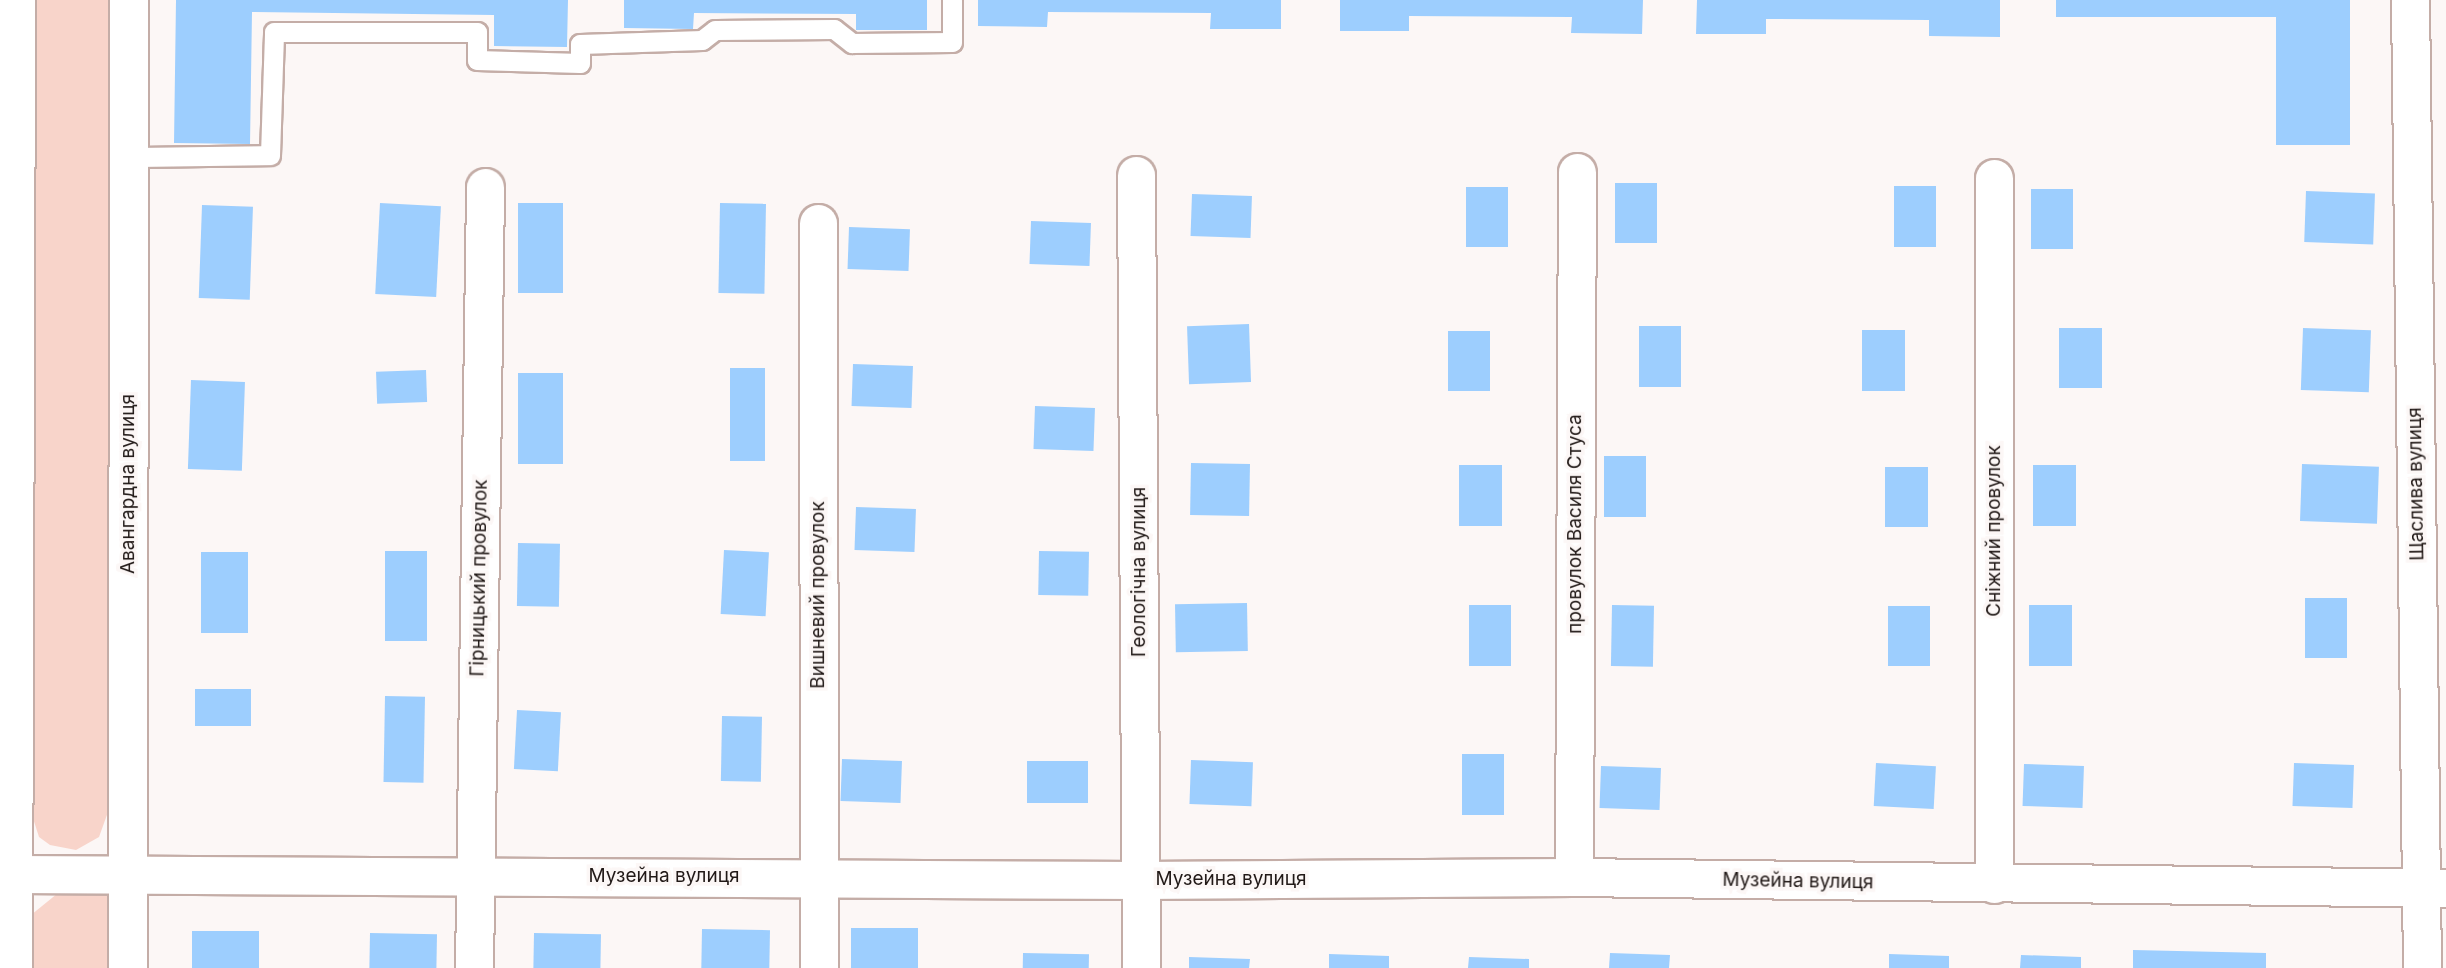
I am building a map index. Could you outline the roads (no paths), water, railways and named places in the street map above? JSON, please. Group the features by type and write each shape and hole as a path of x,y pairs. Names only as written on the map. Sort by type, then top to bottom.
{"street":[{"path":"13,968 16,874 16,0"},
{"name":"Авангардна вулиця","path":"128,968 129,0"},
{"name":"Щаслива вулиця","path":"2410,0 2434,888 2422,968"},
{"name":"провулок Василя Стуса","path":"1574,877 1577,172"},
{"name":"Геологічна вулиця","path":"1136,175 1142,968"},
{"name":"Сніжний провулок","path":"1994,178 1994,884"},
{"name":"Гірницький провулок","path":"474,968 485,187"},
{"name":"Вишневий провулок","path":"818,223 819,968"},
{"name":"Музейна вулиця","path":"16,874 818,876 1141,880 1574,877 2434,888"}],"lane":[{"path":"129,158 270,155 274,32 477,32 477,61 580,62 580,44 702,40 715,30 834,29 852,43 952,43 952,0"}]}
